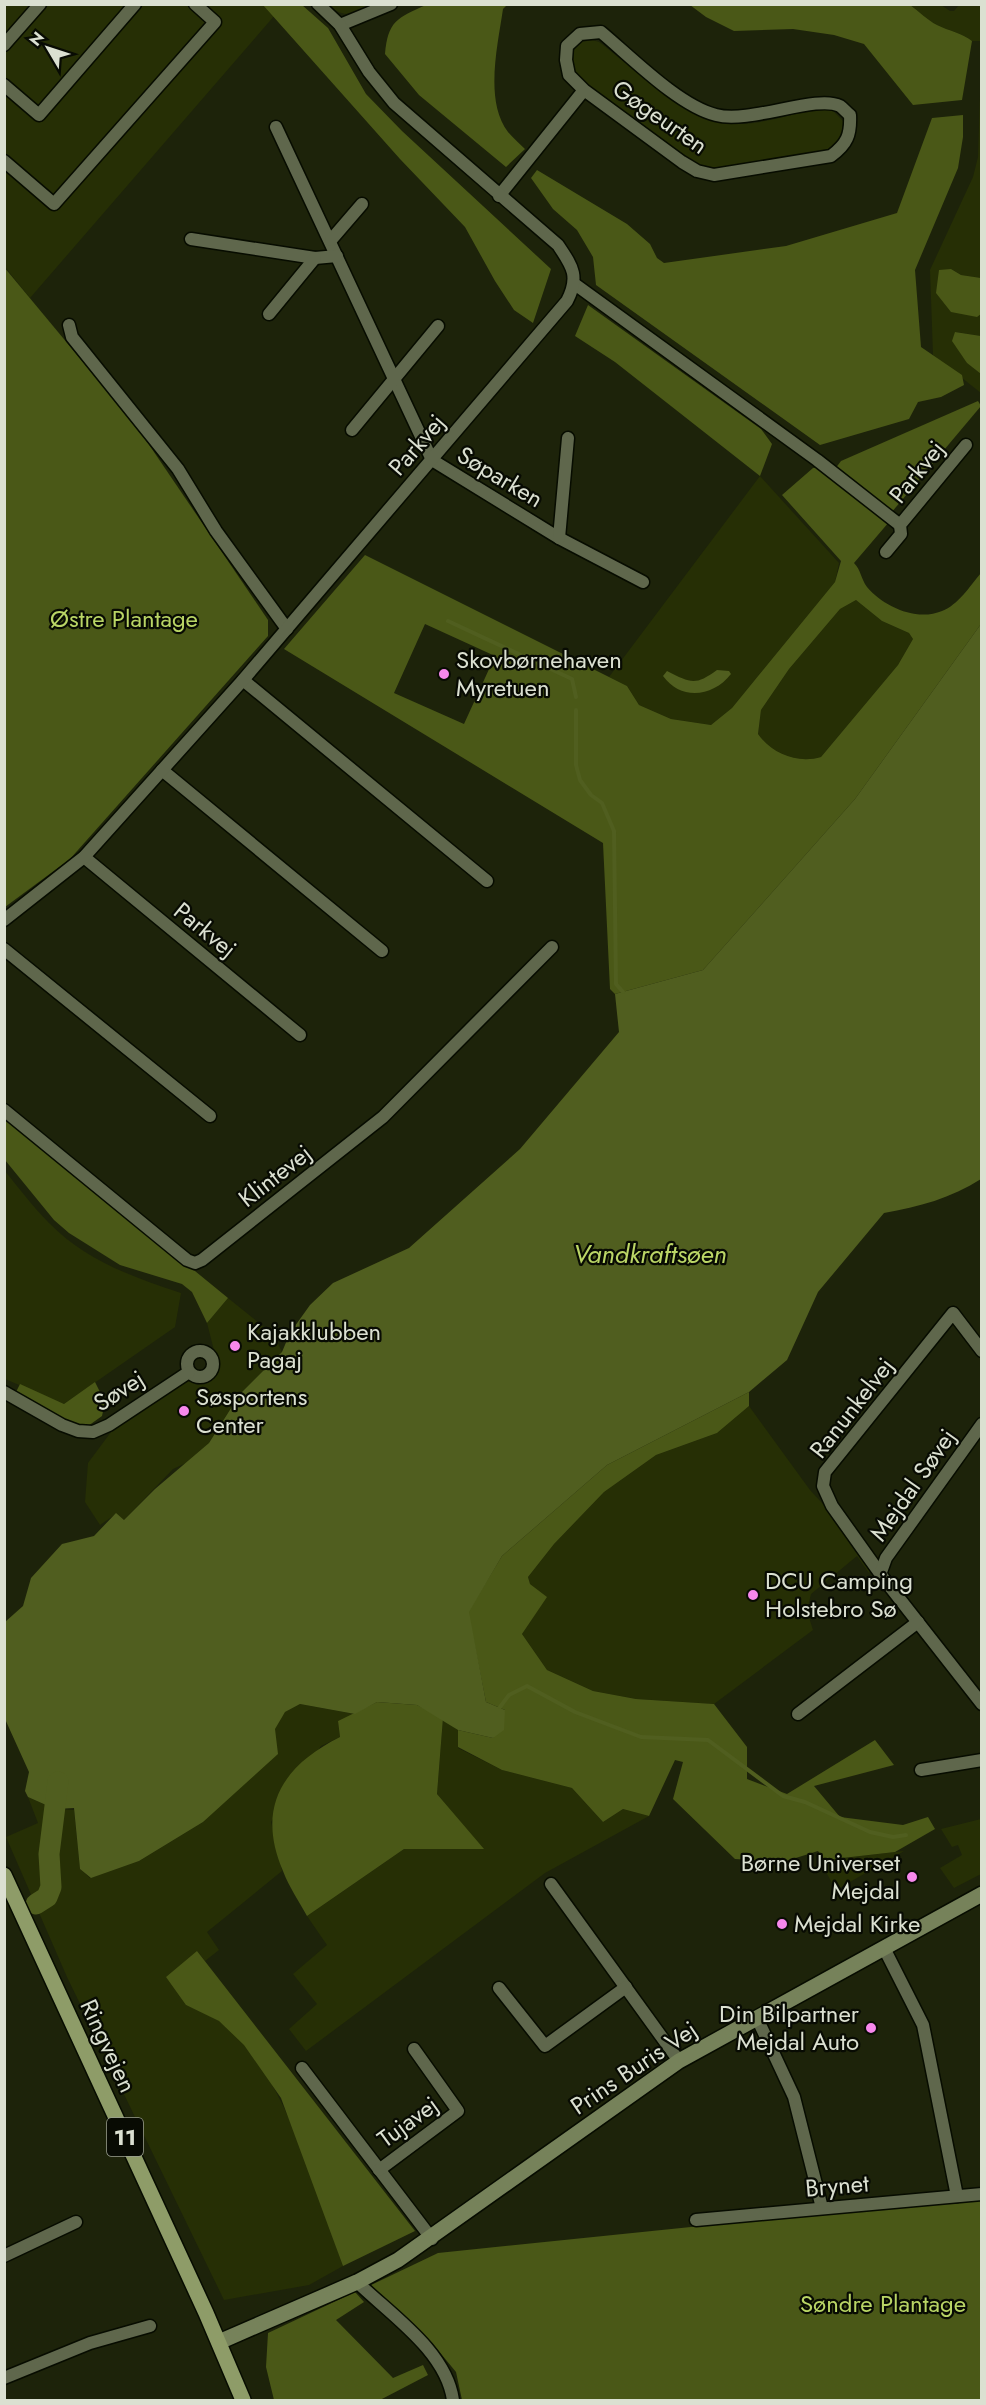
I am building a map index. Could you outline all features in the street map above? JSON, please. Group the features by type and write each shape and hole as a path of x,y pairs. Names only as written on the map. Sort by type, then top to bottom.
{"main road":[{"name":"Ringvejen","path":"4,1875 219,2342 243,2400"}],"street":[{"path":"4,45 40,4"},
{"path":"4,85 39,115 135,4"},
{"path":"4,161 54,204 215,22 195,4"},
{"path":"318,4 340,25 369,72 394,104 558,245 572,266 576,285"},
{"path":"340,25 391,4"},
{"name":"Gøgeurten","path":"601,32 691,105 735,118 824,103 839,106 850,115 851,132 845,146 831,156 714,175 697,171 682,162 584,90 569,75 566,60 567,46 580,34 601,32"},
{"name":"Gøgeurten","path":"499,196 584,90"},
{"name":"Søparken","path":"276,127 331,240 432,460 559,538 643,582"},
{"path":"331,240 362,204"},
{"path":"191,239 315,258 337,256"},
{"path":"269,314 315,258"},
{"name":"Parkvej","path":"4,920 84,858 287,629 567,301 576,285 817,460 900,525 901,534 886,552"},
{"path":"69,325 72,337 178,469 216,531 287,629"},
{"path":"352,430 396,381 438,326"},
{"name":"Søparken","path":"559,538 568,438"},
{"name":"Parkvej","path":"900,525 966,445"},
{"path":"243,680 487,881"},
{"path":"162,770 382,951"},
{"name":"Parkvej","path":"84,858 300,1035"},
{"name":"Klintevej","path":"4,1110 187,1260 195,1263 202,1260 383,1117 552,947"},
{"path":"4,949 210,1116"},
{"name":"Ranunkelvej","path":"882,1572 832,1506 823,1486 825,1472 953,1312 981,1351"},
{"name":"Søvej","path":"4,1392 62,1425 78,1431 93,1432 109,1425 189,1372"},
{"name":"Mejdal Søvej","path":"882,1572 886,1558 981,1424"},
{"path":"882,1572 981,1704"},
{"path":"798,1714 918,1622"},
{"path":"921,1770 981,1760"},
{"path":"551,1884 680,2061"},
{"name":"Prins Buris Vej","path":"219,2342 357,2282 432,2239 646,2082 981,1894"},
{"path":"884,1948 924,2025 957,2196"},
{"path":"499,1988 545,2046 626,1987"},
{"path":"757,2018 794,2097 822,2208"},
{"name":"Tujavej","path":"379,2170 458,2111 414,2049"},
{"name":"Tujavej","path":"302,2068 432,2239"},
{"name":"Brynet","path":"696,2220 981,2194"},
{"path":"4,2256 76,2222"},
{"path":"357,2282 432,2352 442,2366 453,2400"},
{"path":"4,2378 90,2343 150,2326"}],"shaded area":[{"path":"263,4 275,15 30,298 5,267 4,5"},
{"path":"328,5 373,5 345,14"},
{"path":"910,5 941,5 954,11 959,5 981,5 981,41 972,41 937,25"},
{"path":"592,40 599,42 667,95 705,117 724,123 744,124 826,109 833,111 843,121 844,136 833,149 761,164 724,168 689,162 578,80 572,72 570,54 582,42"},
{"path":"981,64 981,278 961,275 951,269 977,317 981,314 981,336 956,332 967,363 981,374 981,393 933,355 930,270 973,177 978,157"},
{"path":"760,476 839,563 835,582 732,708 711,725 671,719 639,705 627,686 609,677"},
{"path":"856,600 882,621 909,633 913,639 898,665 821,757 803,759 786,756 771,747 758,734 761,710 789,669 840,609"},
{"path":"4,1170 43,1217 78,1248 128,1274 181,1293 175,1327 64,1404 5,1379"},
{"name":"Søsportens Center","path":"228,1298 274,1335 282,1352 240,1394 209,1443 186,1463 173,1469 124,1520 116,1514 100,1525 85,1502 88,1463 114,1428 185,1380 198,1385 212,1378 217,1362 207,1323"},
{"path":"749,1406 810,1490 843,1526 873,1567 869,1573 857,1556 811,1594 807,1611 813,1630 714,1704 636,1699 593,1691 547,1670 522,1634 546,1597 530,1584 528,1577 554,1544 604,1492 656,1455 717,1433"},
{"path":"300,1704 355,1714 338,1721 340,1737 321,1746 271,1822 282,1871 207,1932 219,1950 205,1961 197,1951 186,2005 219,2021 242,2041 262,2068 296,2133 343,2266 309,2285 224,2300 67,1977 6,1837 38,1823 28,1797 55,1809 74,1810 80,1869 90,1878 139,1861 203,1822 285,1712"},
{"path":"443,1718 458,1730 458,1748 502,1770 572,1788 603,1822 623,1809 649,1816 545,1873 306,2051 289,2029 317,2004 293,1974 327,1945 307,1916 404,1849 483,1849 437,1794"},
{"path":"981,1819 981,1874 954,1888 940,1868 962,1855 958,1845 952,1847 941,1829"},
{"path":"904,1851 836,1890 821,1863 825,1860"}],"green space":[{"path":"263,5 302,5 328,28 366,94 402,131 551,269 533,323 514,310 465,227 400,159"},
{"path":"426,5 507,5 503,9 496,55 496,105 508,132 525,149 506,167 419,95 385,54 389,34 396,22"},
{"path":"690,5 910,5 933,23 972,41 962,100 913,105 864,44 834,35 793,29 734,31 706,17"},
{"path":"963,115 963,137 958,168 915,270 921,347 962,375 964,385 941,397 918,402 909,419 820,445 596,285 593,257 577,230 553,209 531,178 537,170 627,224 650,244 657,258 664,263 786,246 897,213 932,118"},
{"name":"Østre Plantage","path":"4,267 137,427 268,620 268,636 70,859 5,907"},
{"path":"951,269 961,275 981,278 981,314 977,317 951,312 936,293 939,270"},
{"path":"588,305 761,429 772,444 760,476 615,362 575,336"},
{"path":"955,332 981,336 981,374 967,363 952,341"},
{"path":"978,401 981,406 891,513 835,469 841,461"},
{"path":"819,467 889,522 854,563 865,584 874,594 901,610 922,615 932,614 953,604 981,573 981,624 855,799 703,970 615,994 610,989 603,843 284,649 365,555 627,686 639,705 671,719 711,725 732,708 835,582 841,561 782,495 813,468","holes":["856,600 882,621 909,633 913,639 898,665 821,757 803,759 786,756 771,747 758,734 761,710 789,669 840,609","425,624 495,656 464,724 394,693"]},
{"path":"4,1115 228,1298 207,1323 192,1292 182,1284 120,1265 69,1233 54,1220 5,1160"},
{"path":"95,1382 105,1402 102,1416 88,1426 70,1423 16,1392 20,1384 64,1404"},
{"path":"749,1392 749,1406 717,1433 656,1455 604,1492 554,1544 528,1577 530,1584 547,1597 522,1634 547,1670 593,1691 636,1699 714,1704 747,1747 747,1779 787,1794 875,1740 894,1765 814,1786 840,1817 903,1825 928,1817 935,1829 895,1852 825,1860 818,1851 783,1862 735,1859 673,1799 683,1762 675,1760 649,1816 623,1809 603,1822 572,1788 502,1770 458,1747 458,1730 493,1738 505,1710 486,1702 468,1612 502,1556 607,1465"},
{"path":"377,1702 417,1705 443,1718 437,1794 484,1849 404,1849 307,1916 285,1877 275,1848 272,1828 274,1809 280,1791 289,1776 320,1748 340,1737 338,1721"},
{"path":"197,1951 415,2231 343,2266 281,2098 244,2045 219,2021 186,2005 166,1977"},
{"name":"Søndre Plantage","path":"981,2197 981,2400 462,2400 456,2372 432,2343 369,2286 438,2253"},
{"path":"355,2292 364,2302 336,2320 393,2378 423,2365 428,2375 380,2400 274,2400 266,2367 268,2333"}],"water":[{"name":"Vandkraftsøen","path":"981,624 981,1179 934,1201 884,1213 818,1292 787,1360 749,1392 607,1465 502,1556 469,1612 486,1702 505,1710 504,1730 493,1738 458,1730 417,1705 377,1702 355,1714 300,1704 285,1712 275,1729 278,1754 203,1822 139,1861 91,1878 80,1869 74,1808 55,1809 28,1797 25,1791 29,1772 5,1719 5,1622 23,1606 31,1578 62,1544 94,1536 116,1513 124,1520 155,1489 209,1443 240,1394 282,1352 290,1333 310,1305 333,1283 409,1248 520,1149 619,1032 615,994 703,970 855,799"},
{"path":"717,670 729,671 731,674 715,688 697,693 679,689 663,676 667,671 688,680 698,681"}],"waterway":[{"path":"448,621 572,679 576,697"},
{"path":"576,710 576,765 580,780 591,795 602,803 614,831 616,984 623,992"},
{"path":"500,1707 509,1695 527,1686 575,1712 641,1737 708,1740 783,1796 805,1802 870,1832 893,1837 906,1835"},
{"path":"36,1904 47,1897 51,1887 49,1854 58,1782"}],"place":[{"name":"Skovbørnehaven Myretuen","path":"444,674"},
{"name":"Kajakklubben Pagaj","path":"235,1346"},
{"name":"Søsportens Center","path":"184,1411"},
{"name":"DCU Camping Holstebro Sø","path":"753,1595"},
{"name":"Børne Universet Mejdal","path":"912,1877"},
{"name":"Mejdal Kirke","path":"782,1924"},
{"name":"Din Bilpartner Mejdal Auto","path":"871,2028"}]}
